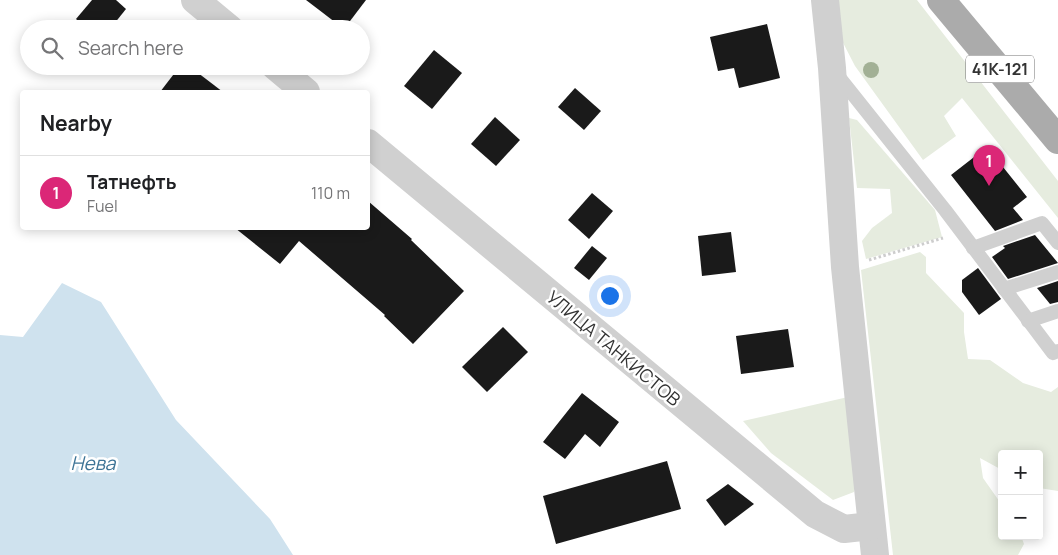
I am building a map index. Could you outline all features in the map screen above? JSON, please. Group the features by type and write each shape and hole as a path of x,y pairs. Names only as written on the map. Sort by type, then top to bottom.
{"main road":[{"name":"41К-121","path":"943,1 1058,140"}],"street":[{"path":"195,0 219,20"},
{"path":"825,0 832,68 845,267 875,555"},
{"path":"286,75 304,90"},
{"name":"УЛИЦА ТАНКИСТОВ","path":"370,145 815,514 844,529 871,526"}],"lane":[{"path":"832,68 974,248 1053,353 1058,351"},
{"path":"974,248 1042,223 1058,243"},
{"path":"1004,289 1058,272"},
{"path":"1028,321 1058,311"}],"path":[{"path":"845,267 962,233"}],"shaded area":[{"path":"839,0 917,0 1058,181 1058,218 962,98 944,116 956,136 923,160 855,66 838,33"},
{"path":"849,118 857,120 935,210 942,237 866,259 862,241 872,228 892,213 890,189 857,188"},
{"path":"920,252 926,257 926,273 964,313 964,332 968,359 990,360 1023,383 1051,392 1058,387 1058,491 1043,489 1043,450 998,450 998,468 980,458 983,478 998,499 998,540 1022,540 1024,544 1018,555 893,555 861,270"},
{"path":"848,397 859,470 854,492 833,500 771,453 743,421"}],"water":[{"name":"Нева","path":"62,283 101,302 176,420 270,519 293,555 0,555 0,335 23,337"}],"building":[{"path":"92,0 116,0 126,9 117,20 76,19"},
{"path":"306,0 366,0 351,20 332,20"},
{"path":"767,24 780,78 739,88 734,68 718,71 710,37"},
{"path":"434,50 462,73 432,109 404,86"},
{"path":"173,75 201,75 220,90 162,90"},
{"path":"575,88 601,111 584,130 558,107"},
{"path":"495,117 520,140 496,166 471,144"},
{"path":"987,147 1027,197 1013,208 1023,220 995,231 951,175"},
{"path":"592,193 613,211 589,239 568,220"},
{"path":"370,203 412,239 464,291 413,344 385,315 299,241 280,264 238,230 370,230"},
{"path":"731,232 736,272 702,276 698,236"},
{"path":"1035,235 1058,263 1008,279 992,257 1005,248 1003,246"},
{"path":"592,246 607,258 589,280 574,268"},
{"path":"978,268 1001,299 979,315 962,292 962,280"},
{"path":"1058,281 1058,302 1050,304 1037,288"},
{"path":"503,327 528,352 487,392 462,367"},
{"path":"788,329 794,367 741,374 736,336"},
{"path":"582,393 619,422 600,447 585,434 565,459 543,442"},
{"path":"667,461 681,509 556,544 543,496"},
{"path":"728,484 754,504 725,526 706,500"}],"place":[{"name":"Татнефть","path":"989,186"}]}
